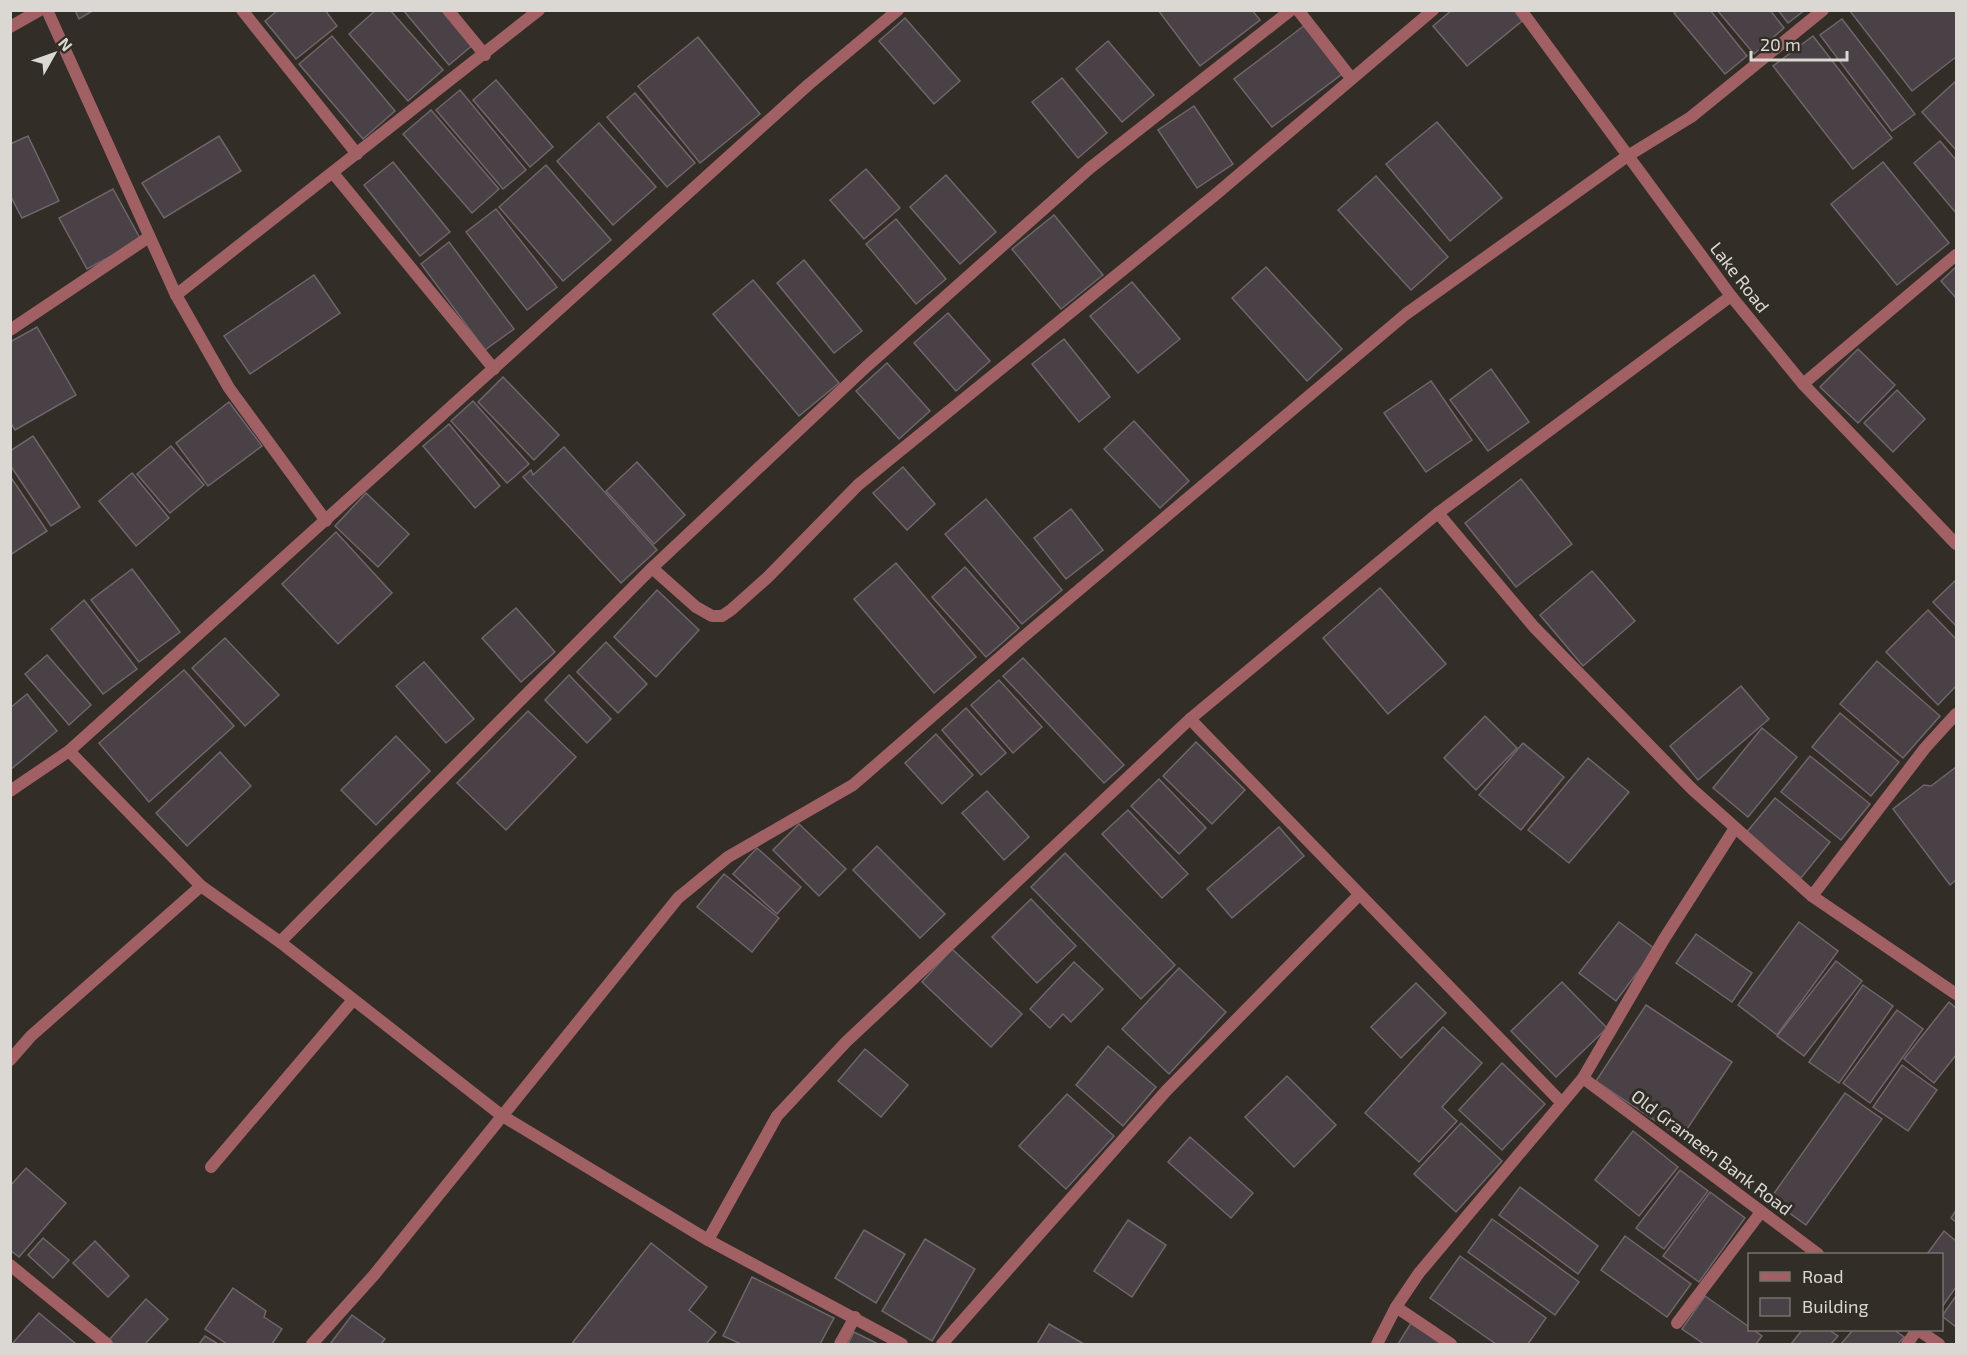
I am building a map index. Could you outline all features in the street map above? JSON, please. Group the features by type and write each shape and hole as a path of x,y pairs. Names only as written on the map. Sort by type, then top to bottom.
{"street":[{"path":"10,27 40,10"},
{"path":"47,10 176,295 229,388 326,521"},
{"path":"242,10 357,154"},
{"path":"448,10 485,55"},
{"path":"176,295 485,55 539,10"},
{"path":"10,791 69,751 808,85 898,10"},
{"path":"280,942 652,568 866,367 1090,168 1291,10"},
{"path":"1298,10 1351,78"},
{"path":"652,568 696,607 711,616 722,616 768,577 858,485 1215,195 1433,10"},
{"name":"Lake Road","path":"1521,10 1626,157 1731,296 1803,384 1956,544"},
{"path":"312,1344 374,1275 678,898 702,877 763,836 853,785 1022,638 1406,314 1626,157 1691,117 1823,10"},
{"path":"333,173 494,369"},
{"path":"10,330 149,237"},
{"path":"1803,384 1956,255"},
{"path":"708,1240 777,1116 846,1042 1190,719 1438,513 1731,296"},
{"path":"1438,513 1534,627 1692,789 1812,896 1956,994"},
{"path":"1812,896 1925,748 1956,714"},
{"path":"1190,719 1561,1102"},
{"path":"69,751 201,886 280,942 501,1115 708,1240 902,1344"},
{"path":"1377,1344 1396,1306 1419,1273 1521,1156 1561,1102 1583,1078 1664,939 1735,828"},
{"path":"10,1060 31,1036 201,886"},
{"path":"942,1344 1166,1091 1359,895"},
{"path":"211,1167 353,1000"},
{"name":"Old Grameen Bank Road","path":"1583,1078 1817,1253"},
{"path":"1677,1323 1761,1212"},
{"path":"10,1265 107,1344"},
{"path":"1396,1306 1451,1344"},
{"path":"840,1344 855,1317"},
{"path":"1907,1344 1917,1331"},
{"path":"1921,1331 1939,1344"}],"building":[{"path":"75,10 94,10 79,19"},
{"path":"278,10 325,10 337,26 296,59 265,21"},
{"path":"376,10 390,10 443,70 408,101 349,34"},
{"path":"403,10 446,10 474,44 449,65"},
{"path":"1158,10 1252,10 1260,20 1200,66"},
{"path":"1452,10 1514,10 1522,21 1467,66 1433,26"},
{"path":"1677,10 1710,10 1747,56 1725,74 1674,13"},
{"path":"1717,10 1770,10 1784,28 1754,54"},
{"path":"1778,10 1805,10 1788,23"},
{"path":"1956,10 1956,57 1912,91 1850,11"},
{"path":"905,18 960,81 934,104 879,41"},
{"path":"1842,19 1915,114 1892,131 1820,35"},
{"path":"1305,25 1342,74 1272,127 1234,79"},
{"path":"332,36 395,111 363,139 299,64"},
{"path":"1813,36 1892,138 1853,169 1773,66"},
{"path":"698,37 760,114 700,163 638,86"},
{"path":"1108,41 1154,95 1122,122 1076,69"},
{"path":"1062,78 1107,133 1078,158 1032,102"},
{"path":"496,80 553,147 530,167 473,100"},
{"path":"1956,81 1956,150 1922,112"},
{"path":"460,90 526,170 503,189 436,110"},
{"path":"635,93 695,163 667,187 607,117"},
{"path":"1194,106 1233,164 1197,188 1158,130"},
{"path":"431,110 499,189 472,213 403,134"},
{"path":"1437,122 1502,198 1450,241 1386,164"},
{"path":"599,123 656,187 613,225 557,161"},
{"path":"28,136 59,201 22,218 10,195 10,144"},
{"path":"219,136 241,171 164,218 142,183"},
{"path":"1940,141 1956,160 1956,213 1914,163"},
{"path":"393,162 450,232 420,256 364,185"},
{"path":"1883,162 1949,243 1897,285 1831,204"},
{"path":"546,165 611,240 563,281 499,207"},
{"path":"866,169 900,208 864,239 830,200"},
{"path":"946,175 996,232 960,264 910,207"},
{"path":"1376,176 1448,257 1411,290 1338,210"},
{"path":"113,189 141,240 87,269 59,218"},
{"path":"496,209 557,287 527,310 466,232"},
{"path":"1054,215 1103,275 1061,309 1012,249"},
{"path":"896,219 946,279 916,304 866,244"},
{"path":"449,242 514,329 485,350 421,264"},
{"path":"804,260 862,331 834,353 777,283"},
{"path":"1266,267 1342,349 1307,381 1232,298"},
{"path":"1956,267 1956,298 1941,281"},
{"path":"314,275 340,313 250,374 224,336"},
{"path":"753,280 839,383 799,416 713,314"},
{"path":"1132,282 1180,339 1138,373 1090,316"},
{"path":"948,313 990,361 956,391 914,343"},
{"path":"37,327 76,395 15,430 10,422 10,342"},
{"path":"1064,339 1110,397 1079,422 1032,364"},
{"path":"1858,349 1895,385 1858,423 1820,387"},
{"path":"887,363 930,411 899,439 856,391"},
{"path":"1491,369 1529,422 1488,451 1450,400"},
{"path":"503,377 559,435 534,460 478,402"},
{"path":"1431,381 1472,440 1426,472 1384,413"},
{"path":"1897,390 1925,419 1893,452 1864,423"},
{"path":"473,401 529,464 507,483 451,421"},
{"path":"229,402 262,446 208,486 176,443"},
{"path":"1134,421 1189,481 1160,508 1104,449"},
{"path":"449,424 500,486 475,508 423,446"},
{"path":"33,436 80,507 51,526 10,465 10,451"},
{"path":"171,446 204,485 170,513 137,474"},
{"path":"564,447 657,550 621,583 523,477 531,470 533,475"},
{"path":"637,462 685,515 654,544 606,491"},
{"path":"903,467 935,504 907,530 873,493"},
{"path":"132,473 169,518 136,546 99,501"},
{"path":"10,476 47,531 10,555"},
{"path":"1521,479 1572,544 1516,587 1465,523"},
{"path":"366,493 409,534 378,567 335,526"},
{"path":"986,499 1062,590 1022,624 945,534"},
{"path":"1071,509 1103,550 1066,579 1034,538"},
{"path":"336,532 392,593 338,644 282,584"},
{"path":"896,563 976,657 934,693 854,599"},
{"path":"965,567 1019,628 986,657 932,597"},
{"path":"132,569 180,632 139,662 91,600"},
{"path":"1592,571 1635,621 1583,666 1540,615"},
{"path":"1956,580 1956,626 1933,602"},
{"path":"1380,588 1446,664 1388,714 1323,638"},
{"path":"657,590 699,630 656,677 614,637"},
{"path":"84,600 137,669 103,694 51,629"},
{"path":"516,608 555,652 521,682 482,638"},
{"path":"1928,610 1956,639 1956,686 1938,705 1886,652"},
{"path":"225,638 279,695 245,726 192,668"},
{"path":"606,642 647,684 618,713 577,672"},
{"path":"47,655 91,705 69,725 25,674"},
{"path":"1023,658 1124,765 1104,783 1003,676"},
{"path":"1877,661 1940,716 1903,758 1840,704"},
{"path":"424,662 474,719 446,743 396,686"},
{"path":"184,670 234,726 149,802 99,743"},
{"path":"569,675 611,719 587,743 545,700"},
{"path":"999,680 1042,727 1013,753 971,705"},
{"path":"1741,686 1769,719 1698,780 1670,746"},
{"path":"27,694 57,731 10,770 10,708"},
{"path":"966,708 1006,753 981,775 942,730"},
{"path":"528,711 576,757 506,830 457,783"},
{"path":"1840,713 1899,762 1871,796 1812,747"},
{"path":"1485,716 1517,748 1476,790 1444,758"},
{"path":"1762,728 1797,757 1748,817 1713,788"},
{"path":"936,734 973,775 942,804 905,763"},
{"path":"396,736 430,771 376,825 341,790"},
{"path":"1196,742 1245,790 1212,824 1163,776"},
{"path":"1523,743 1564,777 1521,830 1479,795"},
{"path":"220,752 251,786 187,846 156,813"},
{"path":"1810,756 1870,804 1841,840 1781,792"},
{"path":"1588,758 1629,792 1569,863 1528,830"},
{"path":"1956,767 1956,880 1950,885 1893,809 1924,785 1931,786"},
{"path":"1159,779 1206,828 1179,854 1131,806"},
{"path":"987,791 1029,837 1004,860 962,813"},
{"path":"1775,798 1830,842 1801,878 1746,833"},
{"path":"1128,810 1188,874 1162,898 1102,834"},
{"path":"799,824 846,869 819,896 773,850"},
{"path":"1279,827 1304,856 1232,918 1207,889"},
{"path":"877,846 945,914 920,938 853,870"},
{"path":"757,848 801,887 777,914 733,874"},
{"path":"1065,853 1175,965 1141,999 1031,887"},
{"path":"724,874 779,918 752,952 697,907"},
{"path":"1031,899 1076,946 1037,983 992,937"},
{"path":"1619,922 1655,949 1616,1001 1579,973"},
{"path":"1799,922 1838,951 1777,1035 1738,1005"},
{"path":"1696,934 1752,973 1732,1002 1676,963"},
{"path":"952,949 1022,1014 991,1047 922,982"},
{"path":"1836,961 1862,981 1804,1056 1777,1036"},
{"path":"1074,962 1103,989 1071,1022 1063,1014 1050,1028 1030,1009"},
{"path":"1179,968 1226,1012 1169,1074 1122,1029"},
{"path":"1562,982 1607,1028 1556,1077 1511,1031"},
{"path":"1416,983 1446,1013 1401,1058 1371,1027"},
{"path":"1863,985 1893,1006 1839,1083 1809,1062"},
{"path":"1949,1002 1956,1008 1956,1055 1934,1083 1904,1059"},
{"path":"1646,1005 1732,1062 1681,1138 1596,1081"},
{"path":"1897,1010 1923,1029 1870,1103 1843,1083"},
{"path":"1443,1027 1482,1063 1442,1107 1457,1121 1419,1162 1365,1113"},
{"path":"1108,1046 1156,1087 1123,1126 1076,1085"},
{"path":"865,1049 908,1085 881,1117 838,1081"},
{"path":"1502,1063 1545,1104 1502,1150 1459,1110"},
{"path":"1902,1065 1937,1090 1908,1131 1873,1107"},
{"path":"1287,1076 1336,1125 1294,1167 1245,1117"},
{"path":"1845,1093 1882,1119 1806,1225 1770,1199"},
{"path":"1067,1094 1114,1136 1066,1189 1019,1146"},
{"path":"1461,1123 1502,1161 1456,1212 1414,1174"},
{"path":"1633,1131 1678,1167 1639,1216 1595,1180"},
{"path":"1190,1137 1253,1193 1231,1218 1168,1162"},
{"path":"26,1168 66,1203 19,1257 10,1250 10,1186"},
{"path":"1680,1170 1708,1191 1664,1249 1636,1228"},
{"path":"1520,1187 1598,1246 1578,1274 1499,1215"},
{"path":"1710,1192 1745,1218 1699,1282 1663,1256"},
{"path":"1956,1210 1956,1222 1951,1218"},
{"path":"1492,1219 1579,1282 1555,1315 1468,1252"},
{"path":"1128,1220 1166,1245 1132,1297 1094,1271"},
{"path":"864,1230 905,1254 876,1303 835,1278"},
{"path":"1944,1231 1956,1241 1956,1287 1943,1306 1943,1253 1928,1253"},
{"path":"1625,1236 1691,1284 1667,1317 1601,1270"},
{"path":"43,1238 69,1260 53,1278 28,1255"},
{"path":"925,1239 975,1269 932,1341 882,1311"},
{"path":"95,1241 129,1276 108,1297 73,1263"},
{"path":"651,1243 707,1287 689,1310 716,1332 706,1344 576,1344 573,1342"},
{"path":"1460,1256 1546,1318 1528,1344 1496,1344 1430,1298"},
{"path":"752,1277 834,1318 820,1344 741,1344 723,1336"},
{"path":"233,1288 266,1311 264,1317 282,1329 272,1344 227,1344 205,1329"},
{"path":"1705,1296 1748,1326 1748,1331 1755,1331 1762,1336 1756,1344 1704,1344 1682,1329"},
{"path":"1956,1296 1956,1327 1943,1315"},
{"path":"146,1299 168,1319 145,1344 112,1344 108,1341"},
{"path":"39,1313 76,1344 12,1344"},
{"path":"352,1315 385,1339 381,1344 330,1344"},
{"path":"1411,1323 1444,1344 1398,1344"},
{"path":"1049,1324 1084,1344 1037,1344"},
{"path":"1801,1331 1830,1331 1838,1336 1831,1344 1791,1344"},
{"path":"1852,1331 1895,1331 1904,1337 1898,1344 1841,1344"},
{"path":"854,1332 878,1344 848,1344"},
{"path":"205,1336 218,1344 199,1344"}]}
